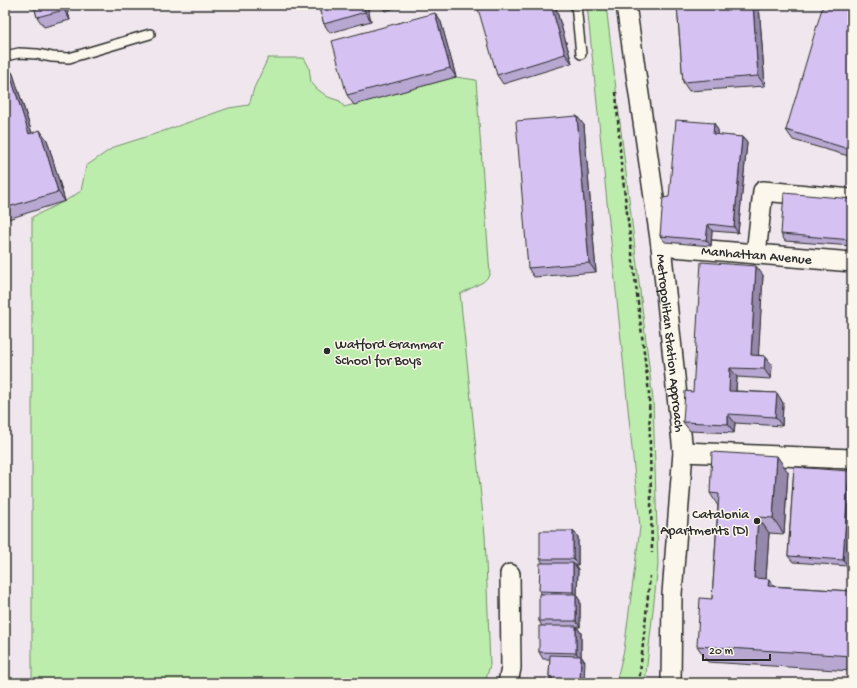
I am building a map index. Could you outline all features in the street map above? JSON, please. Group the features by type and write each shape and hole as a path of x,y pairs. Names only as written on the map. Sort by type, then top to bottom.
{"street":[{"name":"Metropolitan Station Approach","path":"626,5 661,246 683,452 672,594 670,683"},
{"path":"756,254 763,191 852,200"},
{"name":"Manhattan Avenue","path":"661,246 852,262"},
{"path":"683,452 852,459"},
{"path":"508,683 512,668 510,574"}],"lane":[{"path":"576,5 581,54"},
{"path":"5,56 19,53 70,58 150,34"}],"path":[{"path":"615,86 621,163 649,393 652,557"},
{"path":"639,683 651,571"}],"green space":[{"path":"587,5 606,5 653,400 658,565 645,683 616,683 624,650 640,527"},
{"name":"Watford Grammar School for Boys","path":"268,58 304,58 309,67 311,82 317,89 328,97 340,101 344,107 456,77 476,80 490,275 483,282 460,294 485,535 490,665 485,683 32,683 32,217 65,201 81,191 86,166 114,147 229,108 249,105 254,88"}],"building":[{"path":"34,5 62,5 64,10 37,17"},
{"path":"318,5 363,5 365,12 324,24"},
{"path":"477,5 551,5 565,54 497,75"},
{"path":"677,5 753,5 758,76 683,82"},
{"path":"823,5 852,5 852,150 786,130"},
{"path":"435,13 450,68 347,95 332,41"},
{"path":"7,65 29,134 40,130 58,192 5,208 5,66"},
{"path":"577,116 589,263 528,268 516,121"},
{"path":"676,120 714,123 713,134 742,137 734,227 708,224 706,240 660,236 663,198 669,197"},
{"path":"784,193 852,199 852,240 781,234"},
{"path":"701,262 756,266 751,355 765,356 764,369 730,368 729,391 777,393 775,417 728,414 728,424 683,422 685,391 693,392"},
{"path":"712,452 777,456 773,518 758,517 754,578 769,579 768,586 851,591 852,585 852,656 697,646 700,598 712,599 719,494 710,493"},
{"path":"794,467 849,471 843,560 788,556"},
{"path":"540,531 573,531 573,559 540,559"},
{"path":"540,563 573,563 573,592 539,591"},
{"path":"539,594 576,594 576,621 539,621"},
{"path":"539,626 576,626 576,653 539,652"},
{"path":"550,655 581,656 580,683 552,683 552,677 549,676"}],"place":[{"name":"Watford Grammar School for Boys","path":"327,351"},
{"name":"Catalonia Apartments (D)","path":"757,521"}]}
